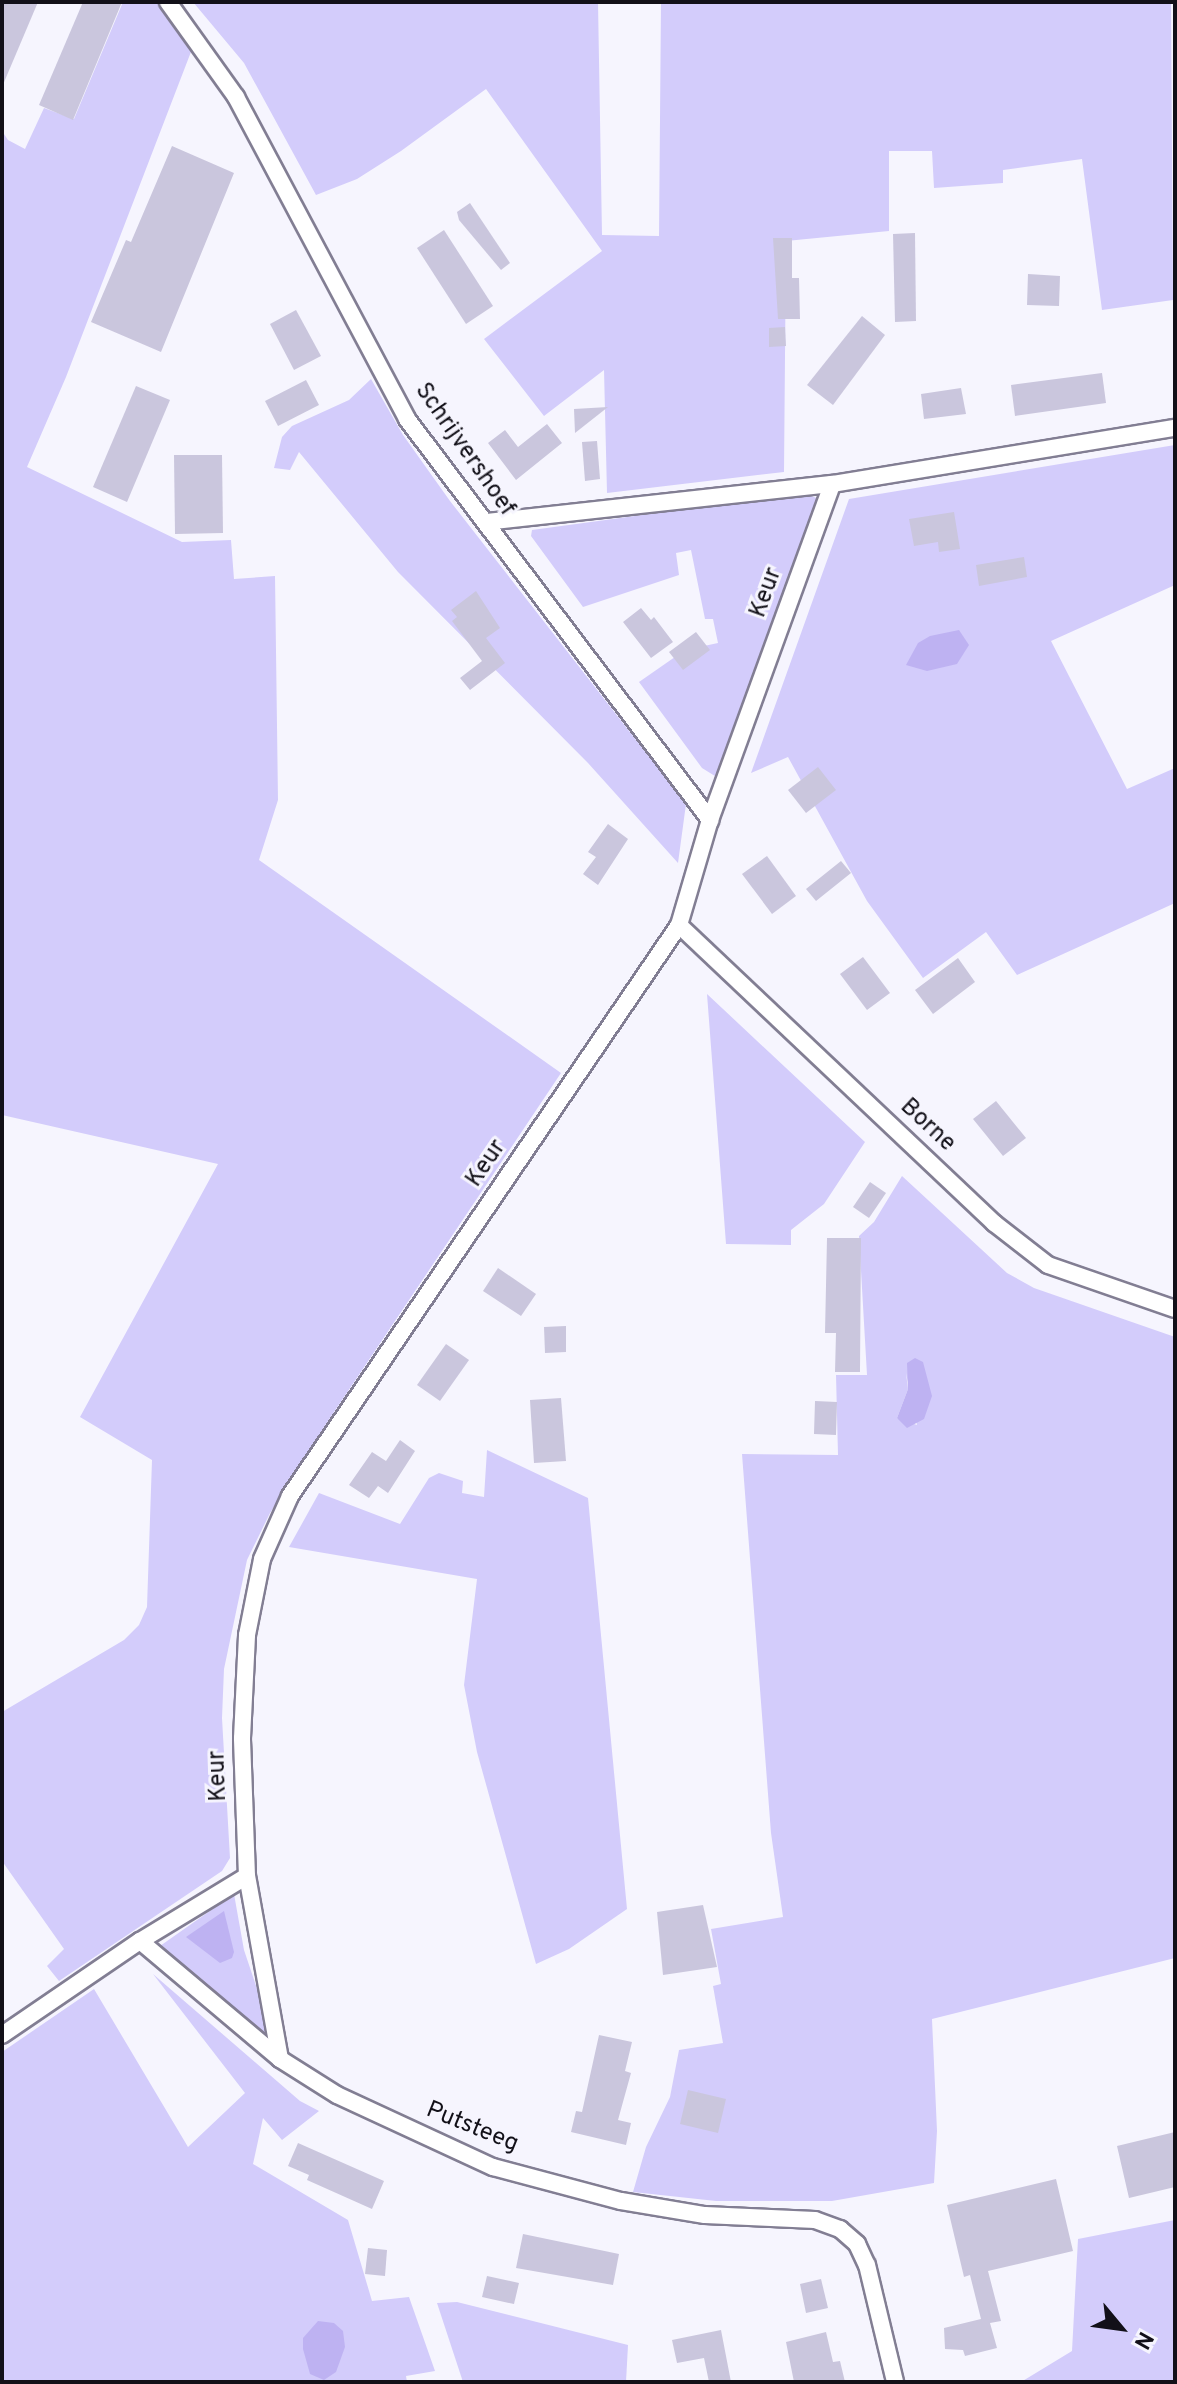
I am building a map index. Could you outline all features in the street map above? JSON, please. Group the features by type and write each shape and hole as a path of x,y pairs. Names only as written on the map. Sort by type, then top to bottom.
{"street":[{"name":"Schrijvershoef","path":"168,2 236,97 407,419 710,820"},
{"path":"486,522 832,484 1175,428"},
{"name":"Keur","path":"280,2059 247,1876 242,1738 247,1635 262,1559 290,1496 679,925 710,820 832,484"},
{"name":"Borne","path":"679,925 994,1223 1048,1265 1175,1309"},
{"path":"2,2035 140,1941 247,1876"},
{"name":"Putsteeg","path":"140,1941 280,2059 337,2095 493,2167 621,2201 705,2215 815,2220 840,2229 857,2244 867,2265 895,2382"}],"shaded area":[{"path":"123,2 159,2 194,44 66,377 27,467 182,542 231,540 234,579 275,576 278,800 259,860 561,1073 326,1424 270,1513 247,1560 224,1669 222,1718 230,1858 222,1871 59,1981 47,1966 64,1949 2,1861 2,1712 124,1640 139,1625 147,1607 152,1460 80,1417 218,1164 2,1115 2,131 8,140 25,149 44,108 74,119"},
{"path":"193,2 598,2 602,235 659,236 661,2 1171,2 1173,300 1102,310 1082,159 1003,170 1003,183 934,188 932,151 889,151 889,231 786,241 784,472 607,493 604,370 544,416 484,339 602,251 486,89 357,179 316,195 244,63"},
{"path":"371,379 403,435 450,501 686,804 678,863 588,763 398,572 299,452 290,470 274,468 282,437 292,426 349,400"},
{"path":"1175,445 1175,585 1051,641 1127,789 1175,768 1175,903 1017,975 986,932 923,978 867,901 788,757 751,773 849,499"},
{"path":"804,493 819,499 723,781 702,768 639,682 685,650 718,643 713,619 705,619 691,550 676,553 679,575 583,607 531,536 532,530"},
{"path":"959,630 969,645 957,664 927,671 906,665 918,643 930,636"},
{"path":"707,994 865,1142 824,1204 791,1230 791,1245 726,1244"},
{"path":"902,1176 1007,1273 1034,1288 1175,1337 1175,1958 932,2019 937,2131 934,2183 832,2201 716,2201 633,2192 646,2147 670,2097 679,2050 723,2043 713,1986 721,1984 711,1929 783,1917 771,1833 742,1454 838,1455 836,1375 867,1375 859,1236 874,1222","holes":["906,1373 917,1425 897,1418 908,1389"]},
{"path":"915,1358 923,1362 932,1396 924,1419 907,1428 897,1418 908,1389 907,1363"},
{"path":"487,1450 588,1498 627,1909 569,1949 536,1964 477,1752 464,1685 477,1579 289,1547 319,1493 400,1524 429,1478 439,1473 463,1481 462,1493 484,1497"},
{"path":"234,1894 244,1950 276,2045 160,1946"},
{"path":"224,1911 234,1952 232,1958 220,1963 186,1937"},
{"path":"153,1974 300,2101 319,2111 282,2140 263,2118 253,2164 348,2220 372,2301 409,2297 435,2371 406,2376 407,2382 2,2382 2,2052 94,1989 188,2147 245,2093"},
{"path":"1175,2220 1175,2382 1021,2382 1072,2351 1078,2239"},
{"path":"457,2302 628,2345 626,2382 463,2382 437,2303"},
{"path":"318,2321 334,2323 343,2331 345,2347 336,2372 324,2380 310,2374 303,2349 303,2338"}],"building":[{"path":"2,2 38,2 2,87"},
{"path":"83,2 122,2 73,120 39,105"},
{"path":"172,146 234,173 161,352 91,322 126,240 131,242"},
{"path":"470,203 510,263 501,270 459,220 457,212"},
{"path":"444,230 493,306 466,324 417,248"},
{"path":"915,233 916,321 895,322 893,234"},
{"path":"773,238 792,238 792,278 799,278 800,319 778,319"},
{"path":"1028,274 1060,276 1059,306 1027,305"},
{"path":"296,310 321,356 294,370 270,324"},
{"path":"862,316 885,335 833,405 807,385"},
{"path":"785,327 786,346 769,347 769,328"},
{"path":"1102,373 1106,403 1015,416 1011,385"},
{"path":"306,380 319,405 278,426 265,401"},
{"path":"136,386 170,400 127,502 93,487"},
{"path":"961,388 966,414 924,419 921,394"},
{"path":"608,407 575,433 574,409"},
{"path":"547,424 562,443 516,480 488,443 505,430 518,447"},
{"path":"597,441 600,479 585,481 582,442"},
{"path":"174,455 222,455 223,533 175,534"},
{"path":"954,512 960,549 939,552 938,542 914,546 909,519"},
{"path":"1024,557 1027,577 979,586 976,565"},
{"path":"476,591 500,628 486,638 505,663 470,690 460,678 482,661 452,621 457,617 451,610"},
{"path":"641,608 651,620 654,617 673,642 651,658 623,622"},
{"path":"696,632 710,650 683,670 669,652"},
{"path":"818,767 836,790 806,813 788,790"},
{"path":"608,824 628,839 598,885 583,874 596,857 588,852"},
{"path":"767,856 796,896 772,914 742,874"},
{"path":"841,861 851,873 816,901 806,889"},
{"path":"863,957 890,993 867,1010 840,974"},
{"path":"958,958 975,982 933,1014 915,990"},
{"path":"996,1101 1026,1138 1003,1156 973,1119"},
{"path":"870,1182 886,1193 869,1218 853,1207"},
{"path":"827,1238 861,1238 860,1372 835,1372 836,1333 825,1333"},
{"path":"498,1268 536,1294 521,1316 483,1291"},
{"path":"566,1326 566,1352 545,1353 544,1327"},
{"path":"446,1344 469,1360 440,1401 417,1385"},
{"path":"561,1398 566,1461 534,1463 530,1400"},
{"path":"815,1401 837,1402 836,1435 814,1434"},
{"path":"400,1440 415,1451 388,1493 378,1486 369,1498 349,1485 372,1452 386,1461"},
{"path":"703,1905 717,1967 663,1975 657,1912"},
{"path":"599,2035 632,2042 625,2071 631,2073 618,2120 631,2123 626,2145 571,2132 576,2111 582,2112"},
{"path":"688,2090 726,2099 718,2133 680,2124"},
{"path":"1175,2132 1175,2187 1129,2198 1117,2146"},
{"path":"298,2143 384,2181 372,2209 307,2180 309,2175 288,2166"},
{"path":"1056,2179 1073,2251 988,2271 1001,2321 990,2323 997,2348 965,2356 963,2350 945,2349 944,2328 981,2319 970,2275 964,2277 947,2205"},
{"path":"523,2234 619,2254 613,2285 516,2268"},
{"path":"368,2248 387,2250 385,2276 365,2274"},
{"path":"487,2276 519,2283 514,2304 482,2297"},
{"path":"821,2279 828,2308 806,2313 800,2284"},
{"path":"721,2330 731,2382 709,2382 704,2358 677,2363 672,2340"},
{"path":"826,2332 833,2362 840,2361 845,2382 794,2382 786,2342"}]}
